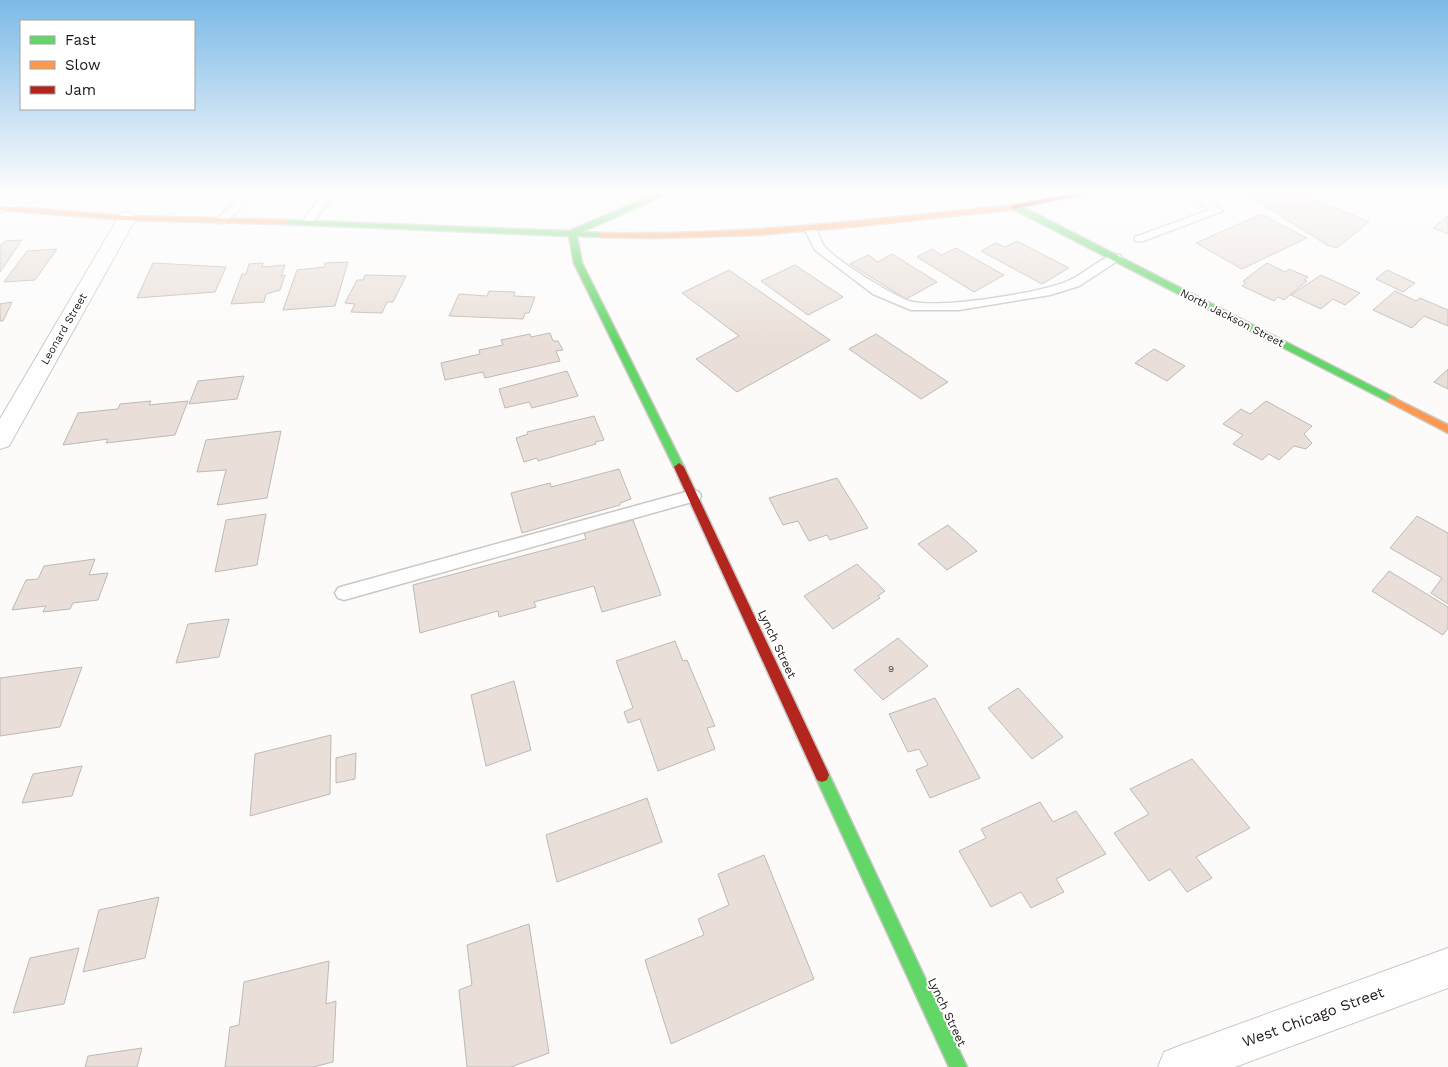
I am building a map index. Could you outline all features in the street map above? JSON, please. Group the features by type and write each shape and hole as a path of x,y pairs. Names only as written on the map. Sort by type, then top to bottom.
{"street":[{"name":"Leonard Street","path":"0,440 113,243"},
{"name":"Lynch Street","path":"574,243 578,263 693,496 958,1067"},
{"name":"North Jackson Street","path":"1086,243 1448,429"},
{"name":"West Chicago Street","path":"1179,1067 1448,968"}],"lane":[{"path":"817,243 819,248 877,292 911,306 959,306 1050,291 1075,283 1116,258"},
{"path":"344,593 693,496"}],"building":[{"path":"3,243 20,243 0,272 0,245"},
{"path":"995,243 1005,247 1013,243 1020,243 1069,268 1042,284 981,251"},
{"path":"1196,243 1297,243 1242,269"},
{"path":"1323,243 1343,243 1337,248"},
{"path":"956,248 1004,275 974,292 917,257 932,249 942,255"},
{"path":"57,249 35,280 4,282 27,251"},
{"path":"892,254 937,282 906,299 850,264 868,255 878,262"},
{"path":"348,262 335,306 283,310 297,270 324,267 325,263"},
{"path":"153,263 226,267 215,292 137,298"},
{"path":"263,263 262,267 285,265 281,276 285,275 280,290 266,294 264,302 231,304 242,274 246,274 249,264"},
{"path":"1267,263 1285,272 1289,269 1308,277 1304,280 1307,281 1284,300 1278,297 1274,301 1242,286 1246,283 1243,281"},
{"path":"795,265 843,297 808,315 761,281"},
{"path":"729,270 830,340 737,392 696,359 739,336 682,293"},
{"path":"1387,270 1415,283 1403,292 1376,279"},
{"path":"365,275 406,276 393,302 387,302 382,313 351,312 355,304 345,303 357,280 363,280"},
{"path":"1321,275 1360,293 1345,305 1333,299 1321,309 1291,295"},
{"path":"489,291 515,292 514,296 535,297 529,313 525,313 523,319 449,316 459,294 487,296"},
{"path":"1395,291 1416,301 1420,298 1448,310 1448,326 1424,316 1412,328 1373,310"},
{"path":"12,302 3,321 0,321 0,304"},
{"path":"550,333 553,341 558,341 563,350 556,351 560,361 485,378 483,372 445,380 441,363 480,354 479,350 503,345 501,340 530,334 531,337"},
{"path":"876,334 948,382 921,399 849,349"},
{"path":"1154,349 1185,366 1167,381 1135,363"},
{"path":"1448,369 1448,389 1434,382"},
{"path":"567,371 578,396 532,408 529,402 505,408 499,389"},
{"path":"244,376 237,399 189,404 198,381"},
{"path":"151,401 149,405 188,401 175,435 106,443 108,439 63,445 78,413 118,409 120,404"},
{"path":"1266,401 1312,426 1304,434 1312,443 1306,449 1294,446 1279,460 1269,454 1262,460 1233,444 1243,435 1223,424 1241,409 1250,414"},
{"path":"594,416 604,440 538,461 537,458 524,462 516,438 528,434 527,432"},
{"path":"281,431 267,498 217,505 226,470 197,472 206,440"},
{"path":"619,469 631,499 620,503 620,505 522,533 511,493 550,483 551,487"},
{"path":"837,478 868,528 830,540 827,535 809,541 798,521 783,525 769,498"},
{"path":"266,514 257,565 215,572 226,520"},
{"path":"1417,516 1448,533 1448,604 1431,593 1442,578 1390,548"},
{"path":"633,520 661,595 602,612 594,586 534,602 536,607 499,617 498,611 420,633 413,585 586,539 584,533"},
{"path":"948,525 977,551 947,570 918,544"},
{"path":"95,559 89,575 108,573 98,600 73,603 70,609 43,612 46,606 12,610 26,580 38,579 44,566"},
{"path":"857,564 885,591 878,596 880,598 833,629 804,596"},
{"path":"1389,571 1448,607 1448,628 1443,635 1372,591"},
{"path":"229,619 219,657 176,663 188,624"},
{"path":"898,638 928,666 883,700 854,670"},
{"path":"675,641 683,661 687,660 715,726 707,728 715,749 658,771 640,719 628,723 624,712 633,708 616,661"},
{"path":"82,667 60,727 0,736 0,678"},
{"path":"514,681 531,750 486,766 471,695"},
{"path":"1018,688 1063,737 1032,759 988,708"},
{"path":"935,698 980,778 930,798 916,770 928,765 919,749 908,752 889,714"},
{"path":"331,735 330,794 250,816 255,754"},
{"path":"356,753 355,779 336,783 336,758"},
{"path":"1192,759 1250,828 1196,857 1212,878 1187,892 1170,869 1149,881 1114,833 1149,814 1130,789"},
{"path":"82,766 72,796 22,803 33,774"},
{"path":"647,798 662,842 557,882 546,835"},
{"path":"1040,802 1053,822 1076,811 1106,854 1056,879 1064,892 1031,908 1021,892 991,907 959,851 986,838 981,829"},
{"path":"764,855 814,979 671,1044 645,960 704,935 698,919 729,905 718,874"},
{"path":"159,897 145,958 83,972 99,910"},
{"path":"529,924 549,1053 511,1067 467,1067 459,990 472,985 467,945"},
{"path":"79,948 64,1004 13,1013 30,958"},
{"path":"329,961 326,1004 336,1001 333,1062 313,1067 225,1067 230,1027 239,1025 244,982"},
{"path":"142,1048 137,1067 85,1067 88,1056"}],"traffic: fast":[{"path":"574,243 578,263 679,467"},
{"path":"1086,243 1392,400"},
{"path":"822,775 958,1067"}],"traffic: slow":[{"path":"1392,400 1448,429"}],"traffic: jam":[{"path":"679,467 822,775"}]}
